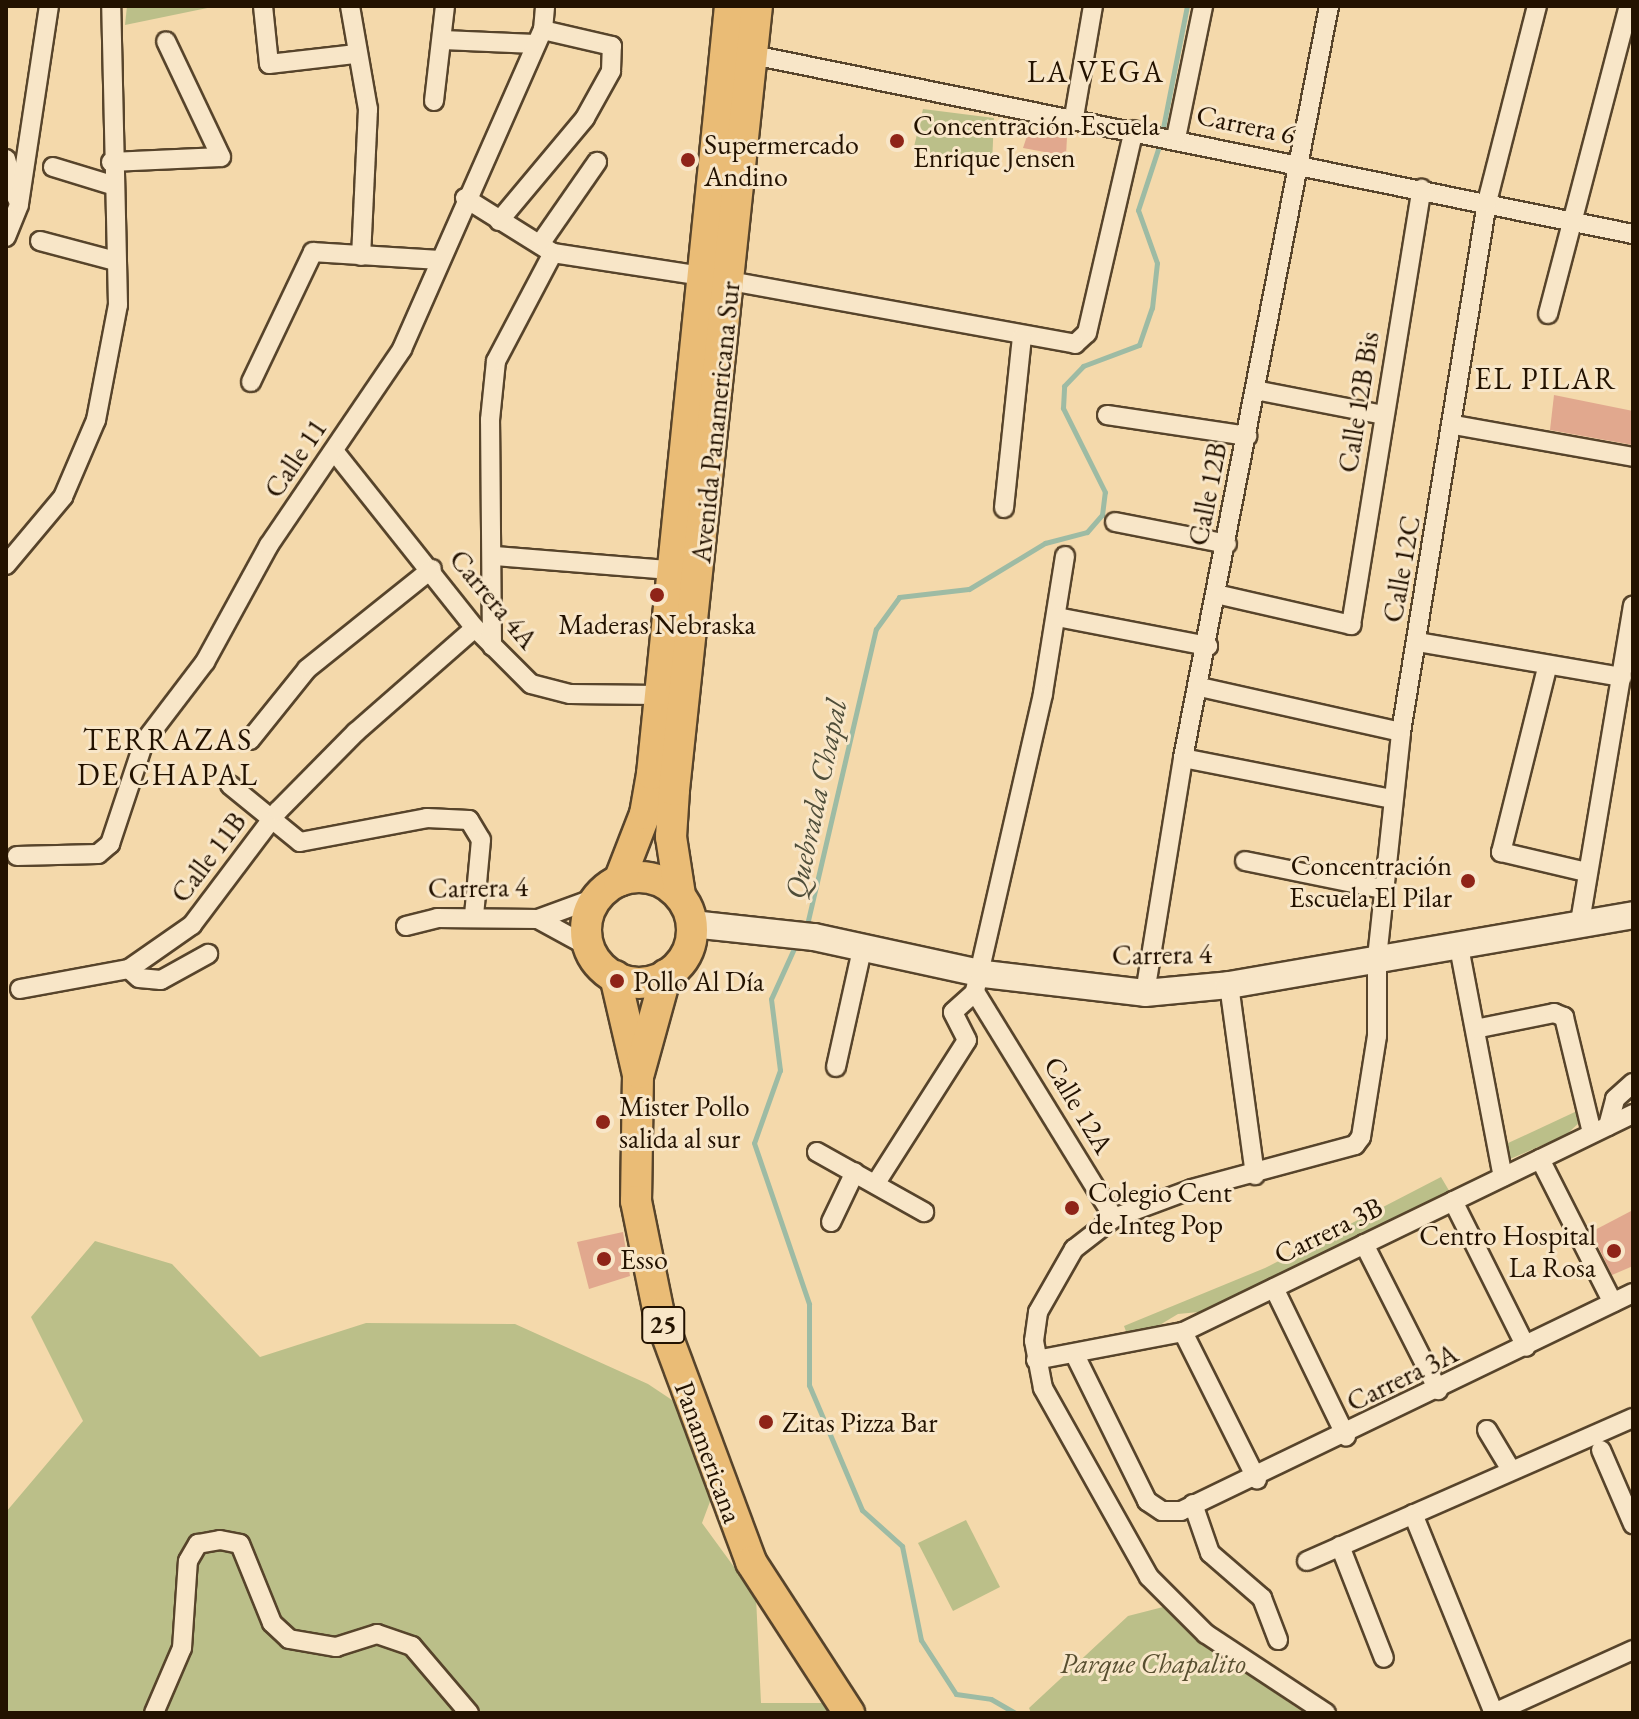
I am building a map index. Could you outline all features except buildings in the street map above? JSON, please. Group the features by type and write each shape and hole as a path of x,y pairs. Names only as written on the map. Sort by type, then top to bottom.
{"main road":[{"name":"Avenida Panamericana Sur","path":"680,895 671,837 715,279 730,6"},
{"name":"Avenida Panamericana Sur","path":"609,889 645,814 670,570 753,55 757,6"},
{"path":"658,880 680,895 692,924 685,957 666,975 640,982 615,976 589,947 587,920 609,889 658,880"},
{"path":"638,1075 666,975"},
{"name":"Panamericana","path":"615,976 638,1075 636,1201 659,1314 751,1562 849,1713"}],"street":[{"path":"6,237 19,204 49,6"},
{"path":"6,565 63,497 96,420 118,305 111,162 111,6"},
{"path":"263,6 269,64 356,54"},
{"path":"350,6 368,109 361,256"},
{"path":"434,101 445,6"},
{"name":"Calle 11","path":"17,856 98,854 110,844 144,742 205,662 269,545 402,349 465,198 539,37 545,6"},
{"path":"1074,117 1093,6"},
{"path":"1172,137 1203,6"},
{"name":"Calle 12B","path":"1145,993 1183,758 1208,646 1329,6"},
{"name":"Calle 12C","path":"1255,1175 1355,1145 1377,1036 1377,958 1401,732 1454,425 1487,202 1537,6"},
{"path":"1548,314 1569,219 1629,6"},
{"path":"443,40 539,37 612,46 611,71 585,118 499,221"},
{"path":"111,162 221,157 166,41"},
{"name":"Carrera 6","path":"753,55 1074,117 1633,234"},
{"path":"465,198 547,249 1022,337 1075,344 1087,333 1141,131"},
{"path":"6,159 19,204"},
{"path":"492,646 495,556 490,420 496,361 547,249 597,162"},
{"path":"53,167 112,185"},
{"name":"Calle 12B Bis","path":"1216,594 1351,625 1422,189"},
{"path":"40,241 115,261"},
{"path":"251,382 313,252 439,260"},
{"path":"1004,508 1022,337"},
{"path":"1255,390 1384,415"},
{"path":"1107,415 1247,436"},
{"path":"1454,425 1633,457"},
{"name":"Carrera 4A","path":"334,451 432,569 475,628 531,684 570,694 658,695"},
{"path":"1115,522 1227,544"},
{"path":"495,556 670,570"},
{"path":"876,1183 967,1040 953,1012 979,983 1057,617 1065,556"},
{"path":"250,740 307,669 432,569"},
{"path":"1579,928 1586,872 1624,718 1622,677 1632,610"},
{"path":"1057,617 1208,646"},
{"name":"Calle 11B","path":"20,989 129,969 192,925 272,819 356,732 475,628"},
{"path":"1417,642 1547,668 1622,677"},
{"path":"1547,668 1501,852 1586,872"},
{"path":"1200,687 1401,732"},
{"path":"1183,758 1392,799"},
{"path":"230,785 300,842 427,818 469,820 481,840 474,916"},
{"path":"1245,861 1383,889"},
{"name":"Carrera 4","path":"406,926 474,916 538,919 609,889"},
{"name":"Carrera 4","path":"692,924 801,936 979,983 1145,993 1229,985 1377,958 1579,928 1633,915"},
{"path":"538,919 589,947"},
{"path":"1459,947 1503,1177"},
{"path":"836,1067 862,950"},
{"path":"129,969 139,978 161,980 208,954"},
{"name":"Calle 12A","path":"979,983 1114,1218"},
{"path":"1229,985 1255,1175 1114,1218 1074,1249 1047,1288 1035,1351 1043,1388 1129,1549 1172,1605 1244,1663 1324,1713"},
{"path":"1475,1029 1554,1013 1564,1017 1600,1129"},
{"path":"1600,1129 1615,1099 1633,1083"},
{"name":"Carrera 3B","path":"1035,1351 1075,1355 1183,1332 1633,1114"},
{"path":"817,1152 924,1212"},
{"path":"1540,1159 1613,1303"},
{"path":"831,1222 855,1172"},
{"path":"1453,1201 1526,1347"},
{"path":"1364,1244 1438,1390"},
{"path":"1274,1288 1346,1436"},
{"name":"Carrera 3A","path":"1075,1355 1147,1501 1162,1511 1193,1504 1257,1480 1633,1293"},
{"path":"1183,1332 1257,1480"},
{"path":"1307,1561 1633,1418"},
{"path":"1487,1430 1508,1465"},
{"path":"1601,1450 1633,1524"},
{"path":"1193,1504 1210,1553 1262,1598 1278,1640"},
{"path":"1413,1514 1494,1713 1633,1650"},
{"path":"154,1713 182,1648 188,1561 198,1544 220,1540 240,1544 272,1623 289,1639 336,1647 377,1634 412,1646 469,1713"},
{"path":"1340,1546 1384,1658"}],"green space":[{"path":"127,6 217,6 125,25"},
{"path":"923,109 994,118 992,164 913,151"},
{"path":"1577,1111 1582,1120 1566,1135 1510,1159 1506,1144"},
{"path":"1441,1177 1451,1194 1209,1311 1178,1314 1148,1332 1127,1334 1124,1326 1265,1268"},
{"path":"95,1241 172,1264 260,1357 366,1323 515,1324 648,1384 693,1414 720,1475 702,1523 756,1597 761,1703 828,1703 835,1713 6,1713 6,1512 83,1421 31,1317"},
{"path":"966,1520 1000,1587 953,1611 918,1543"},
{"name":"Parque Chapalito","path":"1167,1606 1227,1659 1304,1713 1031,1713 1029,1708 1128,1616"}],"waterway":[{"name":"Quebrada Chapal","path":"1162,133 1187,6"},
{"name":"Quebrada Chapal","path":"806,929 876,629 899,597 969,589 1045,543 1087,532 1102,515 1105,492 1063,408 1064,386 1083,366 1139,345 1152,308 1157,263 1138,210 1160,143"},
{"name":"Quebrada Chapal","path":"796,944 771,999 780,1070 754,1143 809,1304 809,1385 862,1510 902,1546 921,1640 956,1694 991,1699 1015,1713"}],"place":[{"name":"Concentración Escuela Enrique Jensen","path":"897,141"},
{"name":"Supermercado Andino","path":"688,160"},
{"name":"Maderas Nebraska","path":"657,595"},
{"name":"Concentración Escuela El Pilar","path":"1468,881"},
{"name":"Pollo Al Día","path":"617,981"},
{"name":"Mister Pollo salida al sur","path":"603,1122"},
{"name":"Colegio Cent de Integ Pop","path":"1072,1208"},
{"name":"Centro Hospital La Rosa","path":"1614,1251"},
{"name":"Esso","path":"604,1259"},
{"name":"Zitas Pizza Bar","path":"766,1422"}],"district":[{"name":"LA VEGA","path":"1096,72"},
{"name":"EL PILAR","path":"1546,379"},
{"name":"TERRAZAS DE CHAPAL","path":"168,757"}]}
